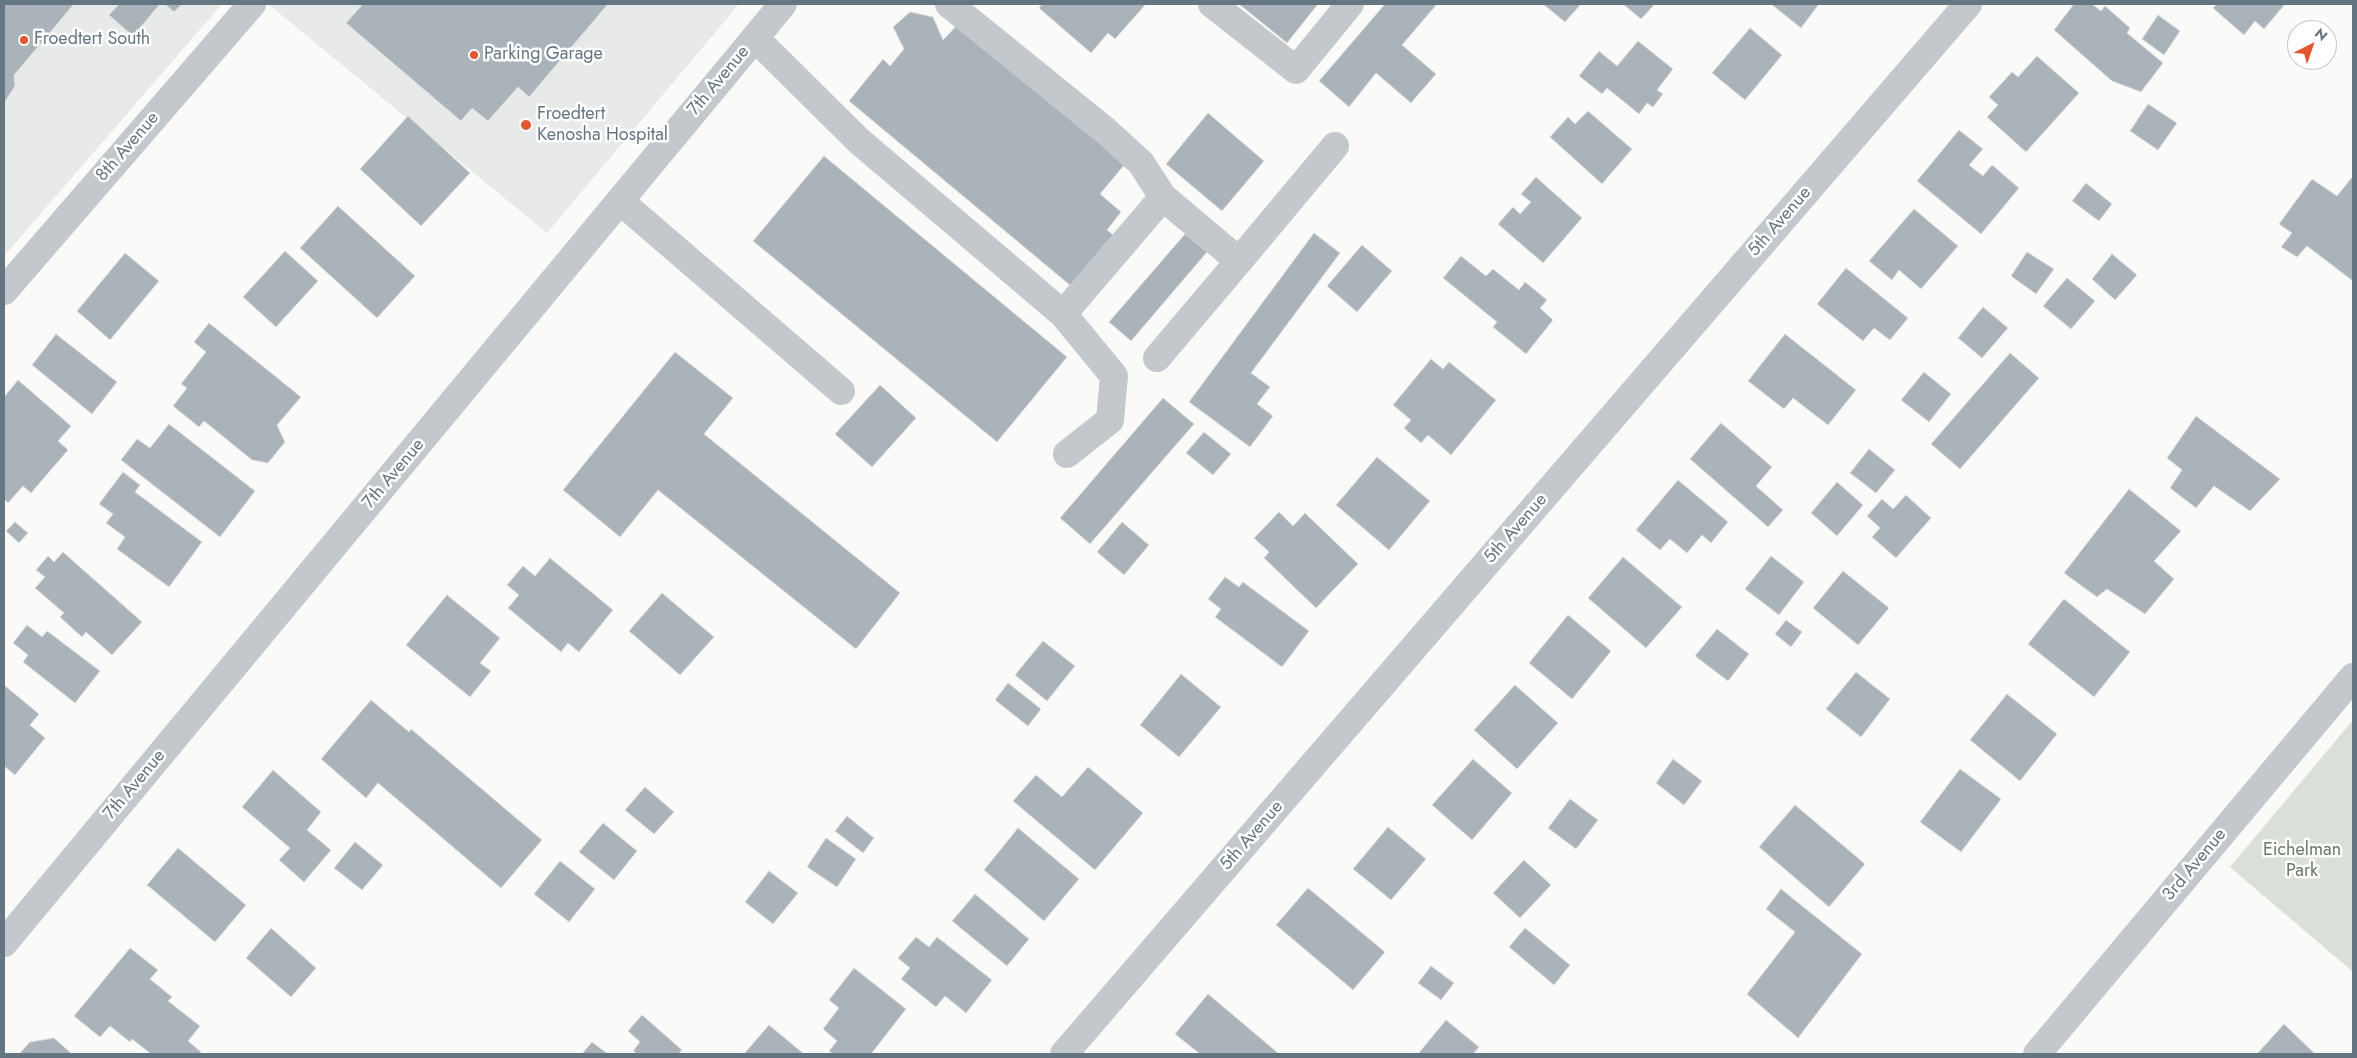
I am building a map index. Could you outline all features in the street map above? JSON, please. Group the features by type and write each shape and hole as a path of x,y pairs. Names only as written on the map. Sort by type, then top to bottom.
{"street":[{"name":"8th Avenue","path":"4,291 252,4"},
{"name":"7th Avenue","path":"8,930 783,4"},
{"path":"949,4 1107,132 1141,164 1163,197 1238,261"},
{"path":"1212,4 1296,70 1350,4"},
{"name":"5th Avenue","path":"1064,1054 1968,4"},
{"path":"755,38 859,141 1063,314 1114,376 1110,420 1067,454"},
{"path":"1157,358 1335,146"},
{"path":"1063,314 1163,197"},
{"path":"620,201 841,391"},
{"name":"3rd Avenue","path":"2038,1054 2353,677"}],"shaded area":[{"path":"4,4 222,4 4,256"},
{"name":"Froedtert Kenosha Hospital","path":"268,4 739,4 547,233"}],"green space":[{"name":"Eichelman Park","path":"2353,720 2353,972 2230,867"}],"building":[{"name":"Froedtert South","path":"4,4 74,4 14,75 15,86 4,103"},
{"name":"Froedtert South","path":"119,4 160,4 133,36 109,15"},
{"name":"Froedtert South","path":"165,4 182,4 174,12"},
{"name":"Parking Garage","path":"363,4 608,4 529,97 518,87 488,121 472,108 461,121 346,23"},
{"path":"1042,4 1146,4 1115,39 1108,33 1091,53 1039,8"},
{"path":"1239,4 1318,4 1287,43"},
{"path":"1385,4 1437,4 1402,45 1436,74 1411,103 1376,73 1349,107 1319,81"},
{"path":"1543,4 1581,4 1565,22"},
{"path":"1623,4 1655,4 1641,19"},
{"path":"1771,4 1819,4 1801,28"},
{"path":"2074,4 2092,4 2101,11 2105,6 2130,28 2127,33 2163,63 2141,92 2112,81 2054,30"},
{"path":"2217,4 2285,4 2264,29 2255,21 2244,35 2213,8"},
{"path":"910,12 933,17 943,40 963,19 1130,158 1100,194 1121,212 1107,230 1113,235 1071,286 849,101 883,59 890,66 904,49 893,27"},
{"path":"2158,15 2180,31 2164,55 2142,39"},
{"path":"1750,28 1782,55 1745,100 1712,73"},
{"path":"1638,41 1673,69 1657,90 1663,94 1653,107 1647,103 1639,114 1607,88 1602,94 1579,76 1599,51 1617,66"},
{"path":"2037,56 2079,93 2026,152 1987,117 1998,105 1989,97 2012,72 2018,77"},
{"path":"2148,104 2177,123 2158,150 2130,131"},
{"path":"1588,111 1632,149 1602,184 1550,137 1568,117 1575,124"},
{"path":"1208,113 1264,161 1222,211 1166,164"},
{"path":"408,116 470,173 421,226 360,169"},
{"path":"1959,130 1983,149 1969,165 1983,176 1992,165 2019,188 1981,234 1917,181"},
{"path":"824,156 1067,357 997,442 753,241"},
{"path":"2353,176 2353,281 2307,246 2297,257 2281,247 2292,233 2279,224 2312,179 2337,196"},
{"path":"1536,177 1582,218 1543,263 1498,224 1513,207 1520,214 1531,202 1521,194"},
{"path":"2086,183 2112,204 2099,221 2072,201"},
{"path":"338,206 415,276 377,318 300,248"},
{"path":"1914,209 1958,246 1921,289 1899,270 1892,280 1869,261"},
{"path":"1314,233 1340,253 1251,373 1270,387 1257,404 1273,416 1250,447 1189,402"},
{"path":"1185,234 1207,252 1131,341 1109,322"},
{"path":"1362,245 1392,271 1357,312 1327,286"},
{"path":"285,251 318,281 276,327 243,297"},
{"path":"2027,252 2054,269 2036,294 2011,276"},
{"path":"125,253 159,281 110,340 77,311"},
{"path":"2112,254 2137,275 2115,300 2092,279"},
{"path":"1461,256 1486,276 1493,269 1519,290 1525,282 1547,300 1540,308 1553,320 1526,354 1493,327 1497,322 1443,278"},
{"path":"1846,268 1908,318 1890,340 1874,328 1863,341 1817,304"},
{"path":"2067,278 2095,301 2071,329 2043,306"},
{"path":"1983,307 2008,328 1982,358 1958,338"},
{"path":"209,323 301,397 277,425 285,442 268,463 252,460 204,421 199,427 173,406 187,388 181,384 206,352 194,342"},
{"path":"56,334 117,382 92,414 32,365"},
{"path":"1785,334 1856,390 1828,425 1793,398 1784,409 1748,381"},
{"path":"675,352 733,398 704,434 900,593 856,649 658,490 620,537 563,490"},
{"path":"2010,353 2039,378 1960,469 1931,444"},
{"path":"1431,359 1443,369 1449,362 1496,400 1451,455 1428,435 1421,443 1404,428 1411,420 1393,405"},
{"path":"1924,372 1951,394 1929,422 1901,400"},
{"path":"18,380 71,426 58,441 68,450 31,493 23,486 8,503 4,499 4,397"},
{"path":"880,385 916,418 872,467 835,434"},
{"path":"1163,398 1194,424 1090,544 1060,518"},
{"path":"2196,416 2280,479 2250,511 2214,486 2196,508 2170,488 2182,470 2167,458"},
{"path":"1721,423 1772,467 1756,486 1783,510 1768,527 1690,459"},
{"path":"169,424 255,491 220,537 121,460 137,439 150,448"},
{"path":"1204,432 1231,454 1213,475 1186,453"},
{"path":"1869,449 1895,470 1876,493 1850,473"},
{"path":"1377,457 1430,501 1389,550 1336,505"},
{"path":"123,472 140,485 135,492 202,542 169,587 117,549 125,537 106,523 113,514 99,504"},
{"path":"1678,480 1728,522 1711,543 1702,535 1687,553 1670,539 1660,550 1636,530"},
{"path":"1837,482 1863,505 1837,536 1811,513"},
{"path":"2129,489 2181,531 2154,561 2174,579 2145,614 2107,589 2097,597 2064,573"},
{"path":"1906,495 1931,518 1896,558 1872,537 1880,528 1867,516 1882,499 1893,509"},
{"path":"1279,512 1293,526 1305,513 1358,564 1316,608 1264,558 1269,552 1254,538"},
{"path":"15,522 28,533 19,543 6,531"},
{"path":"1122,522 1149,545 1124,575 1097,552"},
{"path":"63,552 142,622 112,655 86,632 82,637 60,617 64,613 35,588 45,577 36,570 48,556 54,562"},
{"path":"1771,556 1804,582 1779,615 1745,589"},
{"path":"1623,557 1682,607 1646,648 1588,598"},
{"path":"550,558 613,610 579,652 568,643 561,652 508,608 519,595 507,585 523,566 535,576"},
{"path":"1843,571 1889,608 1858,645 1813,608"},
{"path":"1225,577 1239,587 1243,582 1309,631 1282,667 1215,617 1221,609 1208,599"},
{"path":"662,593 714,637 680,675 629,631"},
{"path":"447,595 500,638 480,663 491,671 470,697 406,645"},
{"path":"2064,599 2130,652 2094,697 2028,644"},
{"path":"1568,615 1611,651 1572,699 1529,663"},
{"path":"1786,620 1802,632 1791,647 1775,634"},
{"path":"27,625 42,637 47,631 100,671 75,703 23,662 28,655 13,643"},
{"path":"1717,629 1749,654 1728,681 1695,656"},
{"path":"1043,641 1075,666 1047,701 1015,675"},
{"path":"1856,672 1890,699 1861,737 1826,709"},
{"path":"1181,674 1221,707 1179,757 1140,725"},
{"path":"1008,683 1041,709 1028,726 995,700"},
{"path":"4,685 39,714 30,725 45,738 15,775 4,766"},
{"path":"1515,685 1558,723 1517,769 1474,730"},
{"path":"2007,694 2057,734 2020,781 1970,740"},
{"path":"371,700 409,732 411,729 542,840 501,888 378,783 366,798 321,759"},
{"path":"1473,759 1512,793 1472,840 1432,805"},
{"path":"1673,759 1702,781 1684,805 1656,783"},
{"path":"1088,767 1143,813 1095,870 1013,801 1036,775 1062,797"},
{"path":"1960,769 2001,799 1961,852 1920,822"},
{"path":"273,770 321,812 307,830 331,850 304,882 279,860 290,848 242,807"},
{"path":"645,787 674,812 654,834 625,810"},
{"path":"1570,799 1598,820 1576,849 1548,828"},
{"path":"1795,805 1865,864 1829,907 1759,847"},
{"path":"847,816 874,838 863,853 835,831"},
{"path":"603,823 637,851 614,880 579,852"},
{"path":"1388,827 1426,859 1391,900 1353,869"},
{"path":"1018,828 1079,879 1044,921 984,870"},
{"path":"826,838 856,859 837,887 807,867"},
{"path":"355,842 383,865 362,890 334,868"},
{"path":"178,848 246,905 215,942 147,885"},
{"path":"1524,860 1551,885 1520,918 1493,893"},
{"path":"560,861 595,889 569,922 534,894"},
{"path":"769,871 798,893 773,924 745,902"},
{"path":"1308,888 1385,952 1353,990 1276,925"},
{"path":"1781,889 1862,954 1798,1038 1747,994 1795,932 1766,909"},
{"path":"975,894 1029,939 1007,966 952,921"},
{"path":"271,928 316,968 291,997 246,958"},
{"path":"1525,928 1570,965 1554,985 1509,947"},
{"path":"916,937 929,947 937,937 992,980 966,1013 945,996 936,1007 901,979 910,968 898,958"},
{"path":"130,948 158,970 150,979 172,997 168,1001 200,1026 188,1041 201,1052 199,1054 151,1054 132,1039 130,1042 110,1026 100,1037 74,1016"},
{"path":"1431,966 1454,983 1441,1000 1418,983"},
{"path":"854,968 906,1009 871,1054 833,1054 829,1051 837,1041 823,1029 839,1008 829,1000"},
{"path":"1208,994 1278,1053 1200,1054 1175,1034"},
{"path":"642,1015 682,1050 678,1054 637,1054 633,1051 640,1042 628,1031"},
{"path":"1446,1020 1479,1047 1473,1054 1418,1054"},
{"path":"2284,1024 2315,1054 2257,1054"},
{"path":"769,1025 804,1054 744,1054"},
{"path":"54,1038 72,1054 19,1054 30,1042"},
{"path":"592,1042 608,1054 582,1054"}],"place":[{"name":"Froedtert South","path":"24,40"},
{"name":"Parking Garage","path":"474,55"},
{"name":"Froedtert Kenosha Hospital","path":"526,125"}]}
